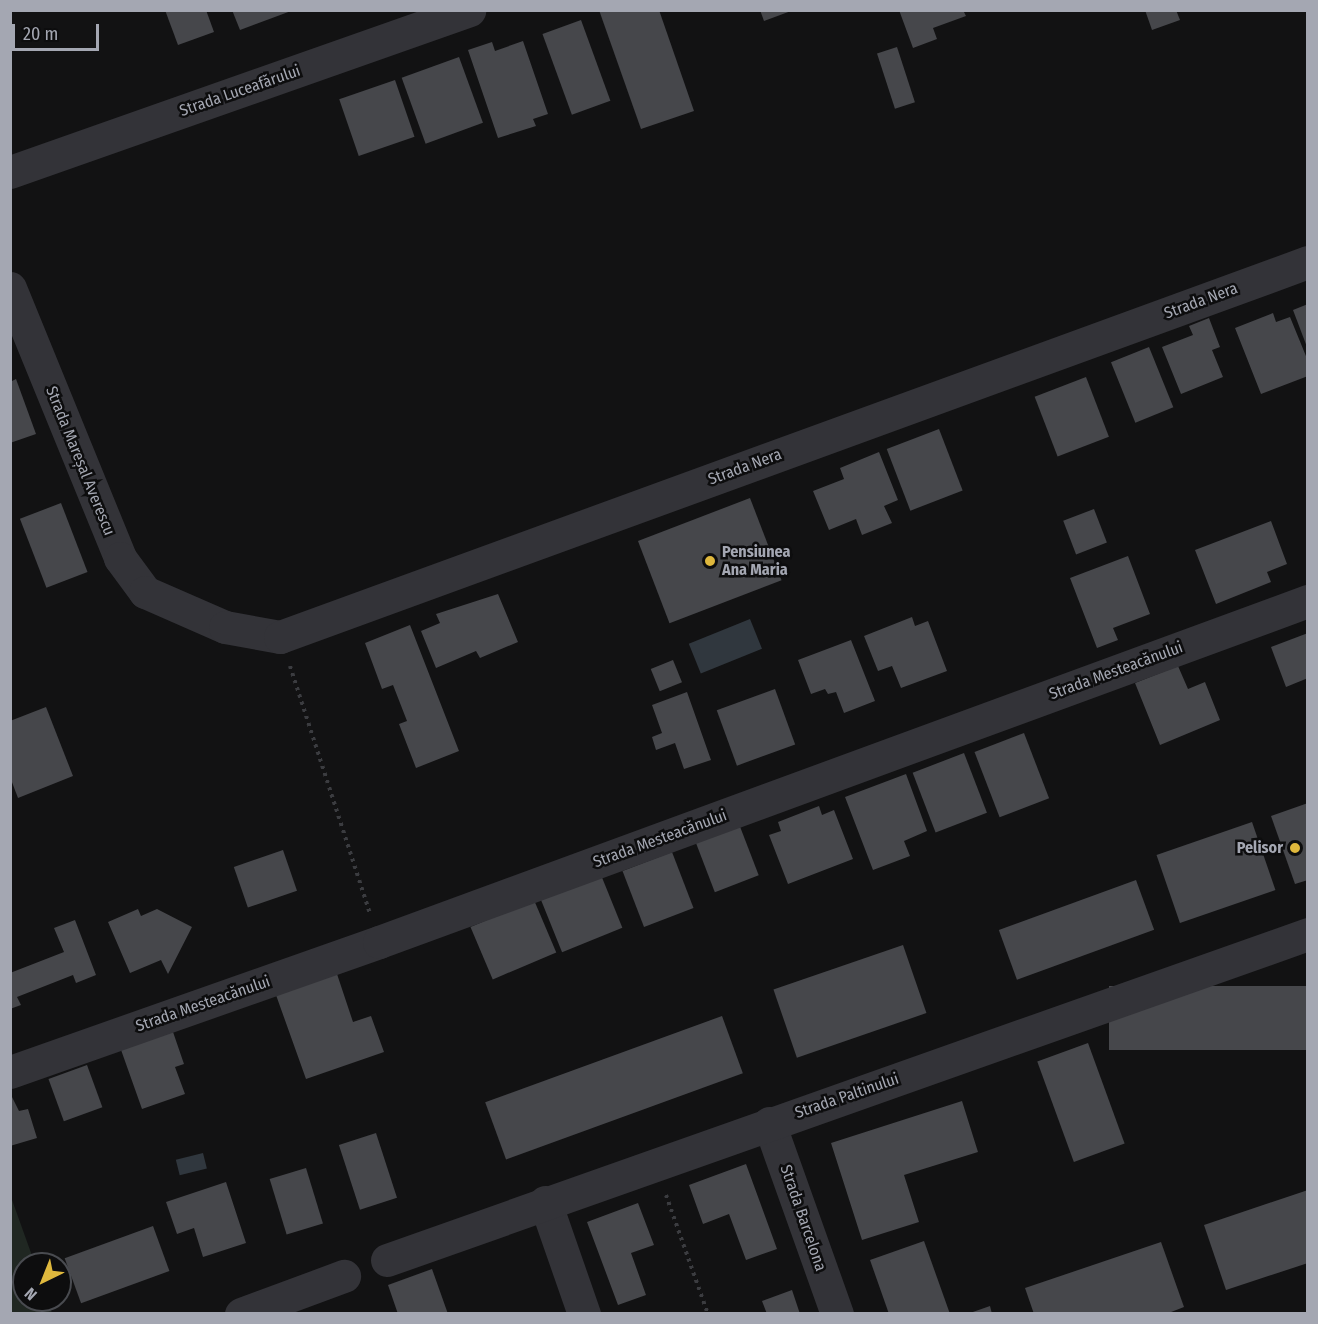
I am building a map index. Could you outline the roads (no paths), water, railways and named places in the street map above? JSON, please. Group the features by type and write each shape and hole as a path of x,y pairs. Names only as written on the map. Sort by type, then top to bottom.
{"street":[{"name":"Strada Luceafărului","path":"10,172 469,10"},
{"name":"Strada Nera","path":"180,610 225,627 280,637 1308,262"},
{"name":"Strada Mareșal Averescu","path":"10,288 22,353 120,558 145,591 180,610"},
{"name":"Strada Mesteacănului","path":"10,1072 379,942 1308,601"},
{"name":"Strada Paltinului","path":"387,1260 655,1163 1308,934"},
{"name":"Strada Barcelona","path":"769,1123 837,1314"},
{"path":"545,1202 584,1314"},
{"path":"242,1314 344,1276"}],"place":[{"name":"Pensiunea Ana Maria","path":"710,561"},
{"name":"Pelisor","path":"1295,848"}]}
